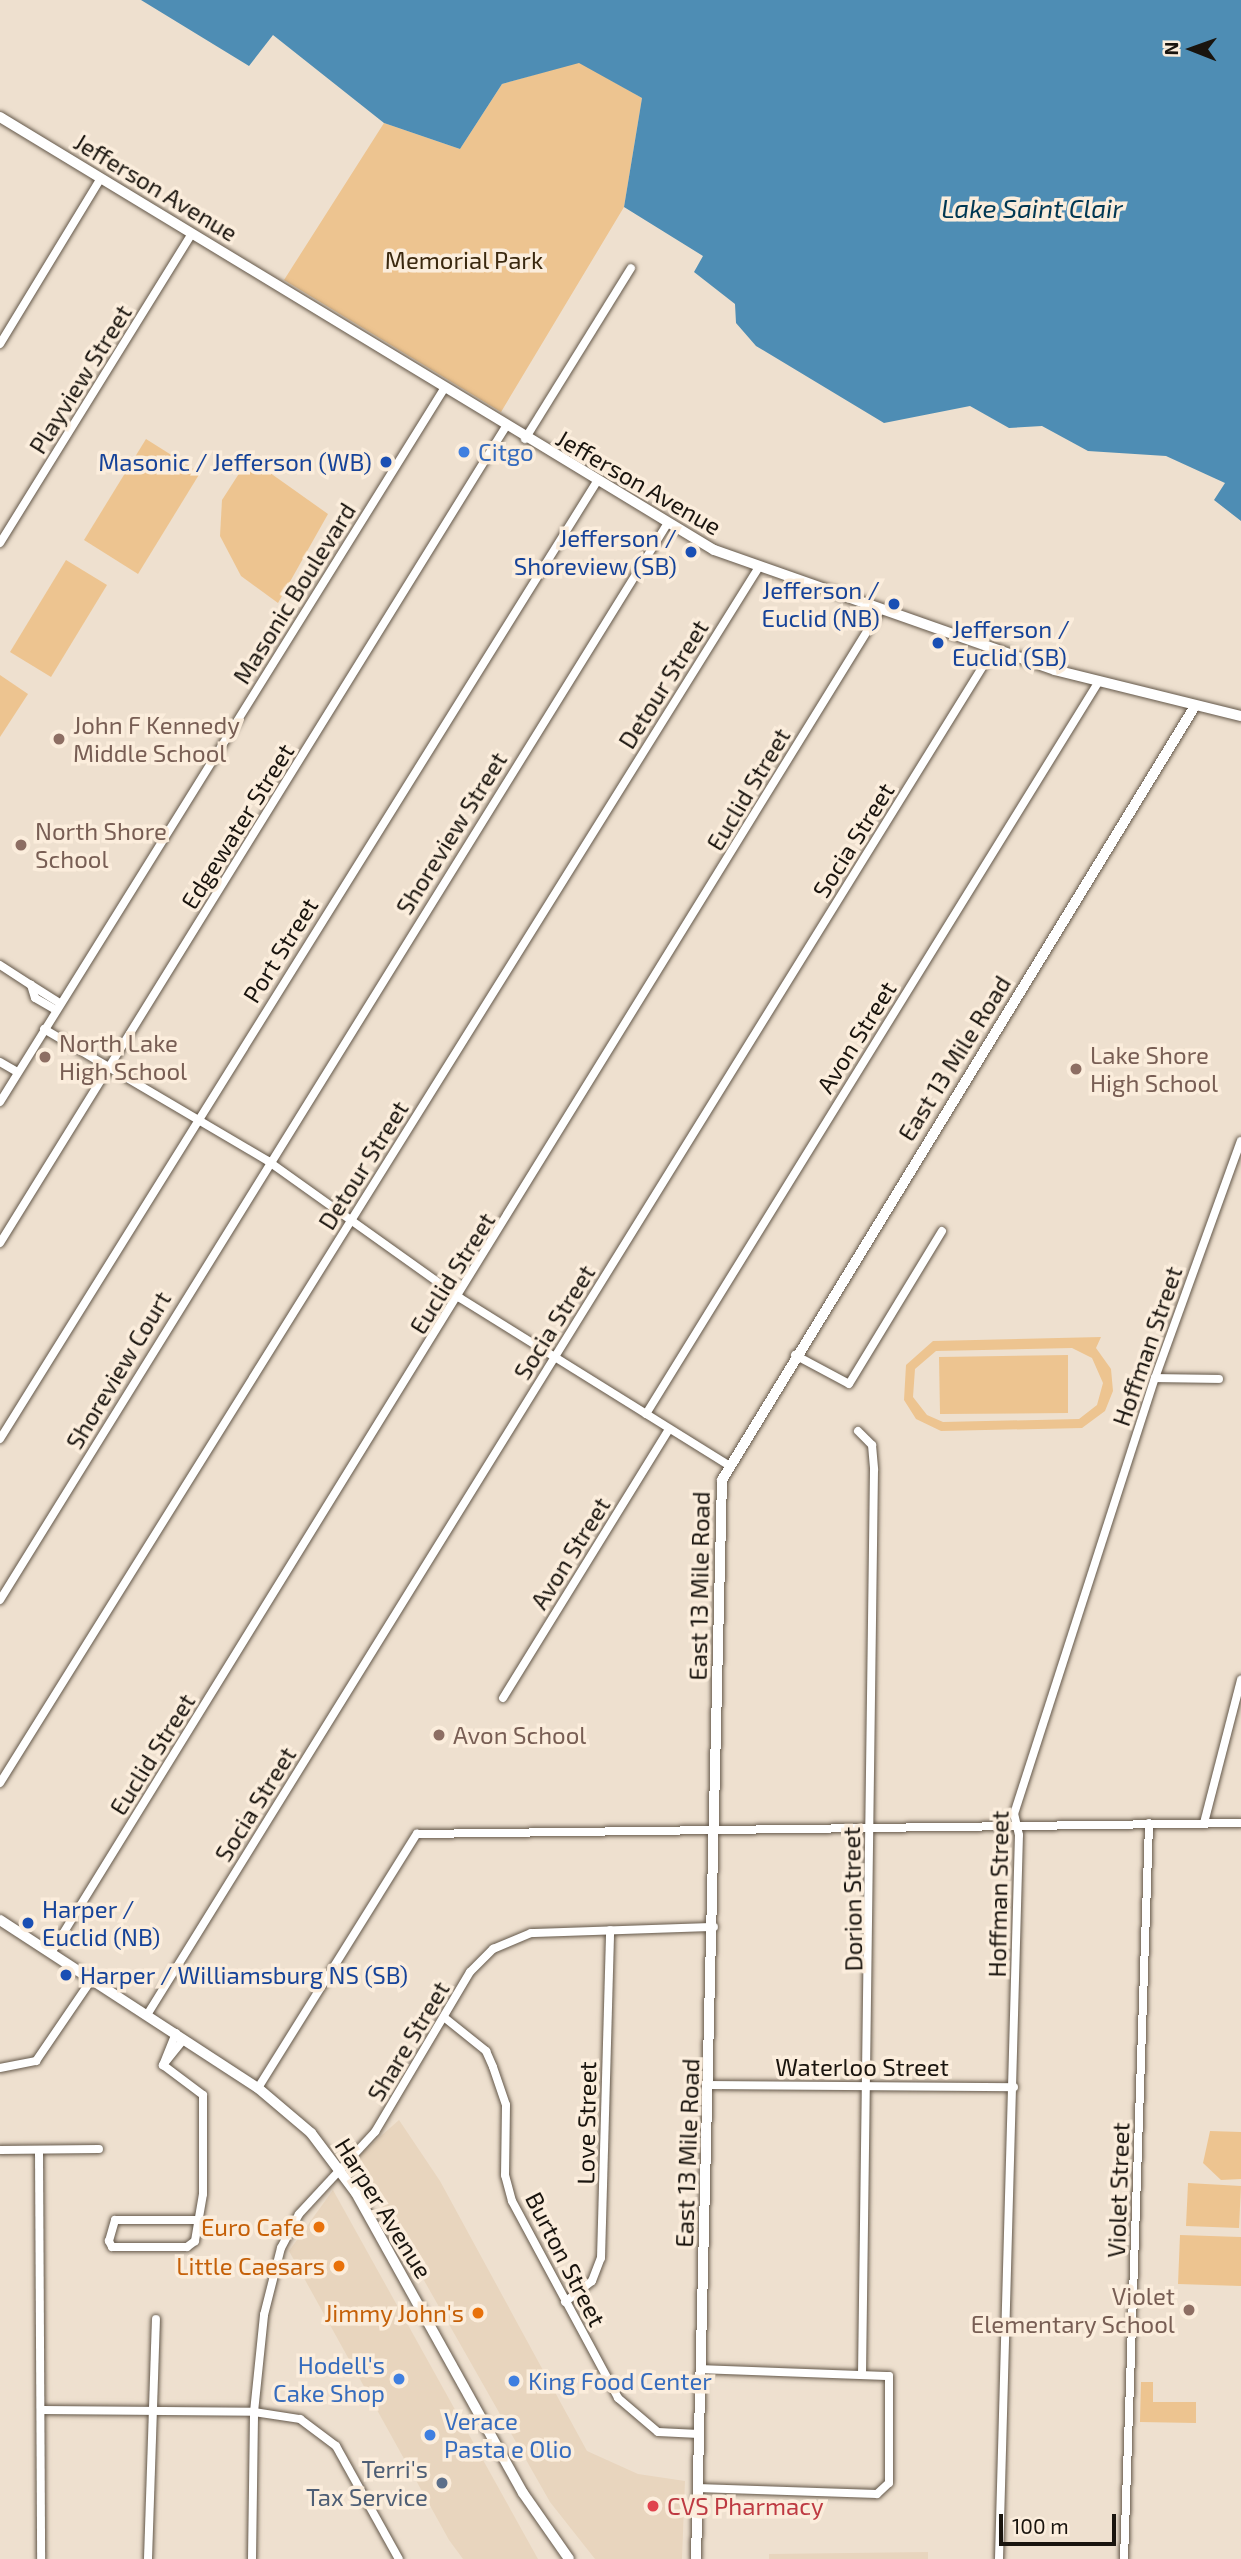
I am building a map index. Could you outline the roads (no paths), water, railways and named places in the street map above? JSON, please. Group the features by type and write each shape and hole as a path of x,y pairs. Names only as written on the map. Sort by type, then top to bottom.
{"main road":[{"name":"Jefferson Avenue","path":"0,117 666,526 759,567 993,650 1099,681 1241,716"},
{"name":"East 13 Mile Road","path":"696,2559 717,1826 718,1505 728,1465 1195,705"},
{"name":"Harper Avenue","path":"3,1922 258,2088 311,2133 341,2170 523,2493 569,2559"}],"street":[{"path":"0,344 101,178"},
{"name":"Playview Street","path":"0,543 191,235"},
{"path":"525,439 631,268"},
{"name":"Masonic Boulevard","path":"0,1102 444,390"},
{"name":"Edgewater Street","path":"0,1243 505,428"},
{"name":"Port Street","path":"0,1438 596,483"},
{"name":"Shoreview Street","path":"268,1161 666,526"},
{"name":"Detour Street","path":"0,1783 759,567"},
{"name":"Euclid Street","path":"51,1953 460,1298 880,610"},
{"name":"Socia Street","path":"148,2015 993,650"},
{"name":"Avon Street","path":"646,1414 1099,681"},
{"path":"0,965 58,1007"},
{"path":"44,1029 198,1117 268,1161 352,1218 460,1298 728,1465"},
{"path":"0,1062 17,1072"},
{"name":"Hoffman Street","path":"999,2559 1014,2087 1014,1814 1155,1378 1241,1141"},
{"name":"Shoreview Court","path":"0,1600 268,1161"},
{"path":"795,1354 849,1384 942,1231"},
{"path":"1155,1378 1219,1379"},
{"name":"Avon Street","path":"502,1698 670,1429"},
{"name":"Dorion Street","path":"858,1431 872,1445 874,1470 870,2087 862,2372"},
{"path":"1204,1823 1241,1680"},
{"name":"Violet Street","path":"1124,2559 1149,1823"},
{"path":"258,2088 417,1834 717,1826 1241,1824"},
{"path":"0,1934 3,1922"},
{"name":"Share Street","path":"252,2559 254,2412 264,2315 281,2248 299,2214 375,2132 470,1972 507,1941 531,1933 714,1927"},
{"name":"Love Street","path":"565,2302 593,2281 601,2258 610,1930"},
{"path":"0,2068 36,2061 92,1979"},
{"name":"Burton Street","path":"445,2018 486,2051 502,2088 512,2201 565,2302 627,2410 658,2432 699,2434"},
{"path":"180,2036 163,2065 203,2095 203,2194 196,2220 195,2241 187,2247 113,2247 109,2241 115,2220 196,2220"},
{"name":"Waterloo Street","path":"710,2085 1014,2087"},
{"path":"0,2150 99,2149"},
{"path":"39,2150 41,2559"},
{"path":"148,2559 150,2411 156,2319"},
{"path":"697,2488 884,2492 889,2376 862,2372 702,2369"},
{"path":"42,2410 254,2412 300,2419 327,2436 399,2559"}],"water":[{"name":"Lake Saint Clair","path":"141,0 1241,0 1241,521 1214,500 1225,483 1166,456 1088,451 1042,426 1009,428 970,406 884,423 756,346 736,323 735,304 694,272 703,256 624,207 642,98 579,63 502,84 460,149 384,123 273,35 249,66"}],"place":[{"name":"Citgo","path":"464,452"},
{"name":"Masonic / Jefferson (WB)","path":"386,462"},
{"name":"Jefferson / Shoreview (SB)","path":"691,552"},
{"name":"Jefferson / Euclid (NB)","path":"894,604"},
{"name":"Jefferson / Euclid (SB)","path":"938,643"},
{"name":"John F Kennedy Middle School","path":"59,739"},
{"name":"North Shore School","path":"21,845"},
{"name":"North Lake High School","path":"45,1057"},
{"name":"Lake Shore High School","path":"1076,1069"},
{"name":"Avon School","path":"439,1735"},
{"name":"Harper / Euclid (NB)","path":"28,1923"},
{"name":"Harper / Williamsburg NS (SB)","path":"66,1975"},
{"name":"Euro Cafe","path":"319,2227"},
{"name":"Little Caesars","path":"339,2266"},
{"name":"Violet Elementary School","path":"1189,2310"},
{"name":"Jimmy John's","path":"478,2313"},
{"name":"Hodell's Cake Shop","path":"399,2379"},
{"name":"King Food Center","path":"514,2381"},
{"name":"Verace Pasta e Olio","path":"430,2435"},
{"name":"Terri's Tax Service","path":"442,2483"},
{"name":"CVS Pharmacy","path":"653,2506"}],"park label":[{"name":"Memorial Park","path":"464,260"}]}
